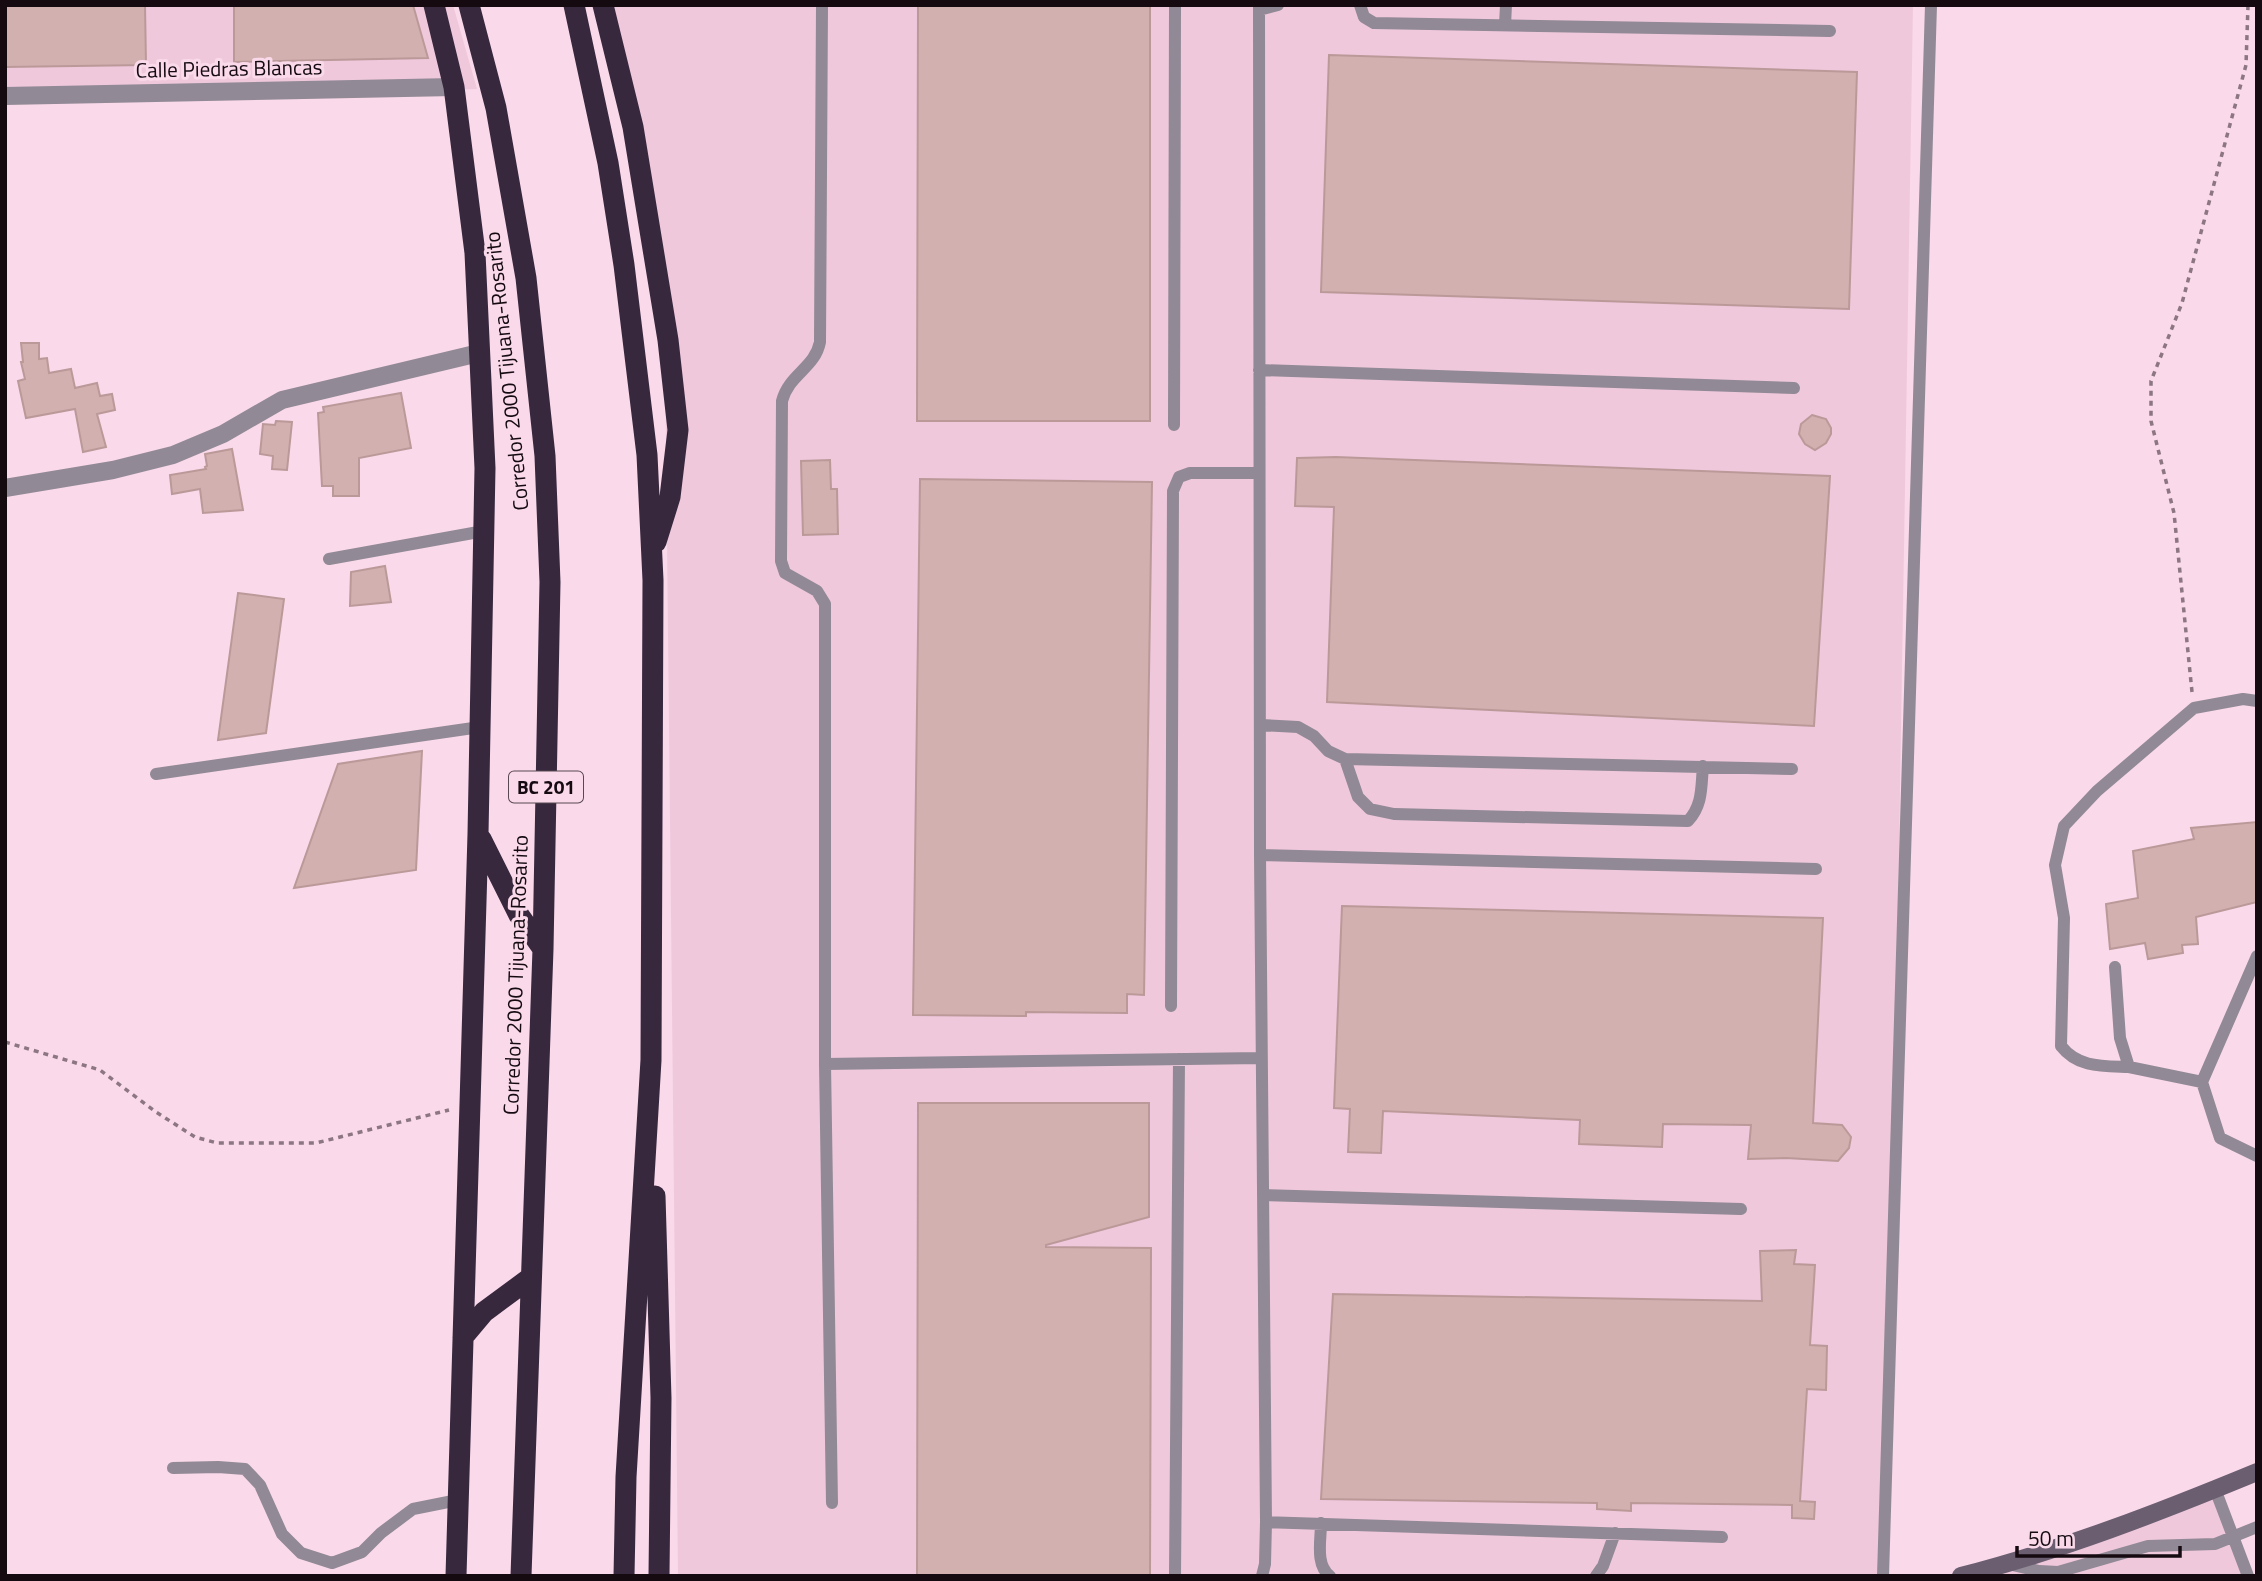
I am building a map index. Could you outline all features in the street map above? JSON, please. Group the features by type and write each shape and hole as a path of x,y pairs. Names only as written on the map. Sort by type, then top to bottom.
{"highway":[{"path":"434,5 454,87 475,253 485,468 478,834 457,1576"},
{"name":"Corredor 2000 Tijuana-Rosarito","path":"469,5 496,107 526,278 545,456 550,582 543,948 520,1576"},
{"path":"574,5 608,163 624,265 646,455 652,557 650,1060 661,1398 659,1576"},
{"path":"603,5 633,127 668,340 678,430 670,496 652,557"},
{"path":"478,834 519,915 543,948"},
{"path":"624,1576 626,1477 650,1060"},
{"path":"463,1337 485,1312 530,1278"}],"street":[{"name":"Calle Piedras Blancas","path":"5,96 454,87"},
{"path":"5,488 113,470 173,455 223,433 282,400 479,354"},
{"path":"1961,1576 2008,1564 2158,1513 2257,1472"}],"lane":[{"path":"822,5 820,342 816,357 789,382 782,401 781,561 785,573 817,591 825,604 825,1064 832,1503"},
{"path":"1174,425 1175,5"},
{"path":"1266,1572 1260,855 1259,7 1278,5"},
{"path":"1360,5 1364,17 1374,23 1830,32"},
{"path":"1505,26 1506,5"},
{"path":"1883,1576 1931,5"},
{"path":"1259,370 1794,388"},
{"path":"1171,1006 1173,491 1179,477 1190,473 1259,473"},
{"path":"329,559 484,531"},
{"path":"2202,1082 2129,1067 2087,1065 2069,1056 2061,1046 2060,992 2064,918 2055,865 2064,827 2096,791 2194,708 2243,699 2257,701"},
{"path":"1260,725 1298,727 1314,736 1328,751 1345,760 1792,769"},
{"path":"156,774 480,727"},
{"path":"1345,760 1358,797 1370,809 1394,814 1641,821 1688,821 1696,813 1701,800 1703,766"},
{"path":"1260,855 1816,869"},
{"path":"2257,956 2202,1082 2220,1138 2257,1156"},
{"path":"2115,967 2120,1038 2129,1067"},
{"path":"825,1064 1261,1058"},
{"path":"1175,1576 1179,1059"},
{"path":"1263,1195 1741,1209"},
{"path":"173,1468 245,1469 260,1485 282,1534 301,1553 332,1563 362,1552 414,1509 458,1500"},
{"path":"2215,1489 2248,1576"},
{"path":"1266,1521 1722,1537"},
{"path":"1321,1523 1320,1560 1324,1571 1330,1576"},
{"path":"2008,1564 2058,1572 2148,1546 2215,1544 2257,1527"},
{"path":"1596,1576 1603,1566 1615,1533"}],"path":[{"path":"2194,708 2174,513 2151,421 2151,381 2182,303 2246,65 2248,5"},
{"path":"5,1042 100,1070 195,1137 216,1143 316,1143 470,1104"}],"shaded area":[{"path":"5,5 453,5 477,89 5,104"},
{"path":"614,5 1913,5 1887,1574 678,1576 665,347"},
{"path":"2215,1489 2248,1576 1945,1576"}],"building":[{"path":"5,5 145,5 146,65 5,67"},
{"path":"234,5 413,5 428,58 234,62"},
{"path":"918,5 1150,5 1150,421 917,421"},
{"path":"1329,55 1857,72 1849,309 1321,292"},
{"path":"21,343 39,343 39,359 47,358 49,373 71,369 75,388 97,383 100,396 112,394 115,410 97,414 106,447 83,452 75,409 26,418 18,381 25,379"},
{"path":"401,393 411,448 359,458 359,496 333,496 333,486 322,486 318,413 324,412 323,407"},
{"path":"1812,415 1826,419 1831,428 1826,443 1815,450 1805,444 1799,434 1801,424"},
{"path":"276,421 292,422 287,470 272,469 273,456 260,454 263,424 275,425"},
{"path":"232,449 243,510 203,513 200,489 172,494 170,475 206,469 205,454"},
{"path":"1336,457 1830,476 1814,726 1327,702 1334,507 1295,506 1297,458"},
{"path":"830,460 831,489 837,489 838,534 803,535 801,461"},
{"path":"920,479 1152,482 1144,995 1127,994 1127,1013 913,1015"},
{"path":"385,566 391,602 350,606 351,572"},
{"path":"238,593 284,599 266,733 218,740"},
{"path":"422,751 416,870 294,888 338,764"},
{"path":"2257,822 2257,902 2196,917 2198,944 2182,945 2183,953 2148,959 2145,943 2110,949 2106,904 2138,898 2133,851 2194,839 2191,828"},
{"path":"1342,906 1823,918 1813,1123 1842,1125 1851,1137 1849,1148 1838,1161 1748,1159 1751,1125 1663,1124 1662,1147 1579,1144 1580,1120 1383,1111 1381,1153 1348,1152 1350,1109 1334,1108"},
{"path":"918,1103 1149,1103 1149,1217 1046,1247 1151,1248 1150,1576 917,1576"},
{"path":"1796,1250 1794,1264 1815,1265 1810,1345 1827,1346 1826,1390 1807,1389 1800,1501 1815,1502 1814,1519 1792,1518 1792,1505 1631,1503 1631,1511 1597,1509 1597,1503 1321,1499 1333,1294 1762,1301 1760,1251"}]}
